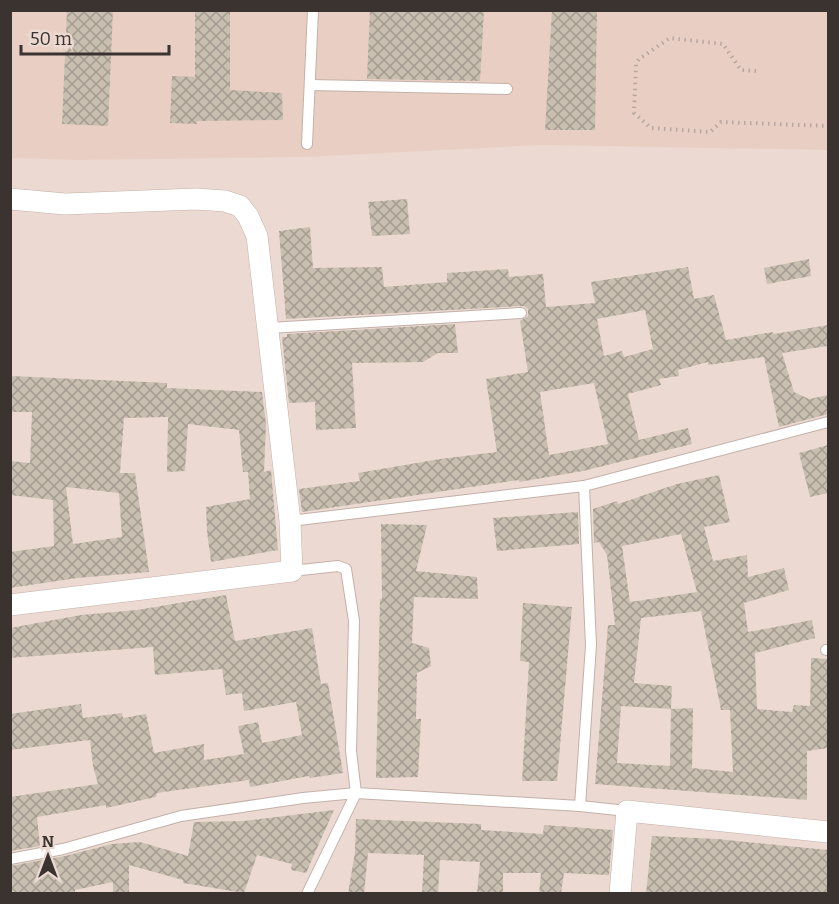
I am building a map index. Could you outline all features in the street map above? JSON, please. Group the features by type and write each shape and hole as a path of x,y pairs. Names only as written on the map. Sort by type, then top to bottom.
{"street":[{"path":"10,199 65,204 196,199 225,201 240,206 248,216 257,236 269,328 290,522 292,571 10,605"},
{"path":"620,894 627,810 828,832"}],"lane":[{"path":"307,144 313,10"},
{"path":"310,85 507,89"},
{"path":"269,328 521,313"},
{"path":"290,522 584,486 828,422"},
{"path":"580,806 591,645 584,486"},
{"path":"292,571 338,566 346,569 354,621 351,751 356,793 307,894"},
{"path":"10,859 63,849 181,816 303,798 356,793 627,810"}],"path":[{"path":"756,71 741,70 723,44 670,38 639,59 636,64 634,113 651,128 710,132 721,122 828,126"}],"shaded area":[{"path":"11,11 828,11 828,150 542,145 306,157 77,160 11,158"}],"building":[{"path":"67,10 113,10 108,126 62,124"},
{"path":"195,10 230,10 230,90 282,93 283,120 170,123 172,76 195,77"},
{"path":"370,10 484,10 480,81 367,79"},
{"path":"552,10 597,10 595,130 545,130"},
{"path":"407,199 410,234 372,236 368,202"},
{"path":"310,227 313,268 382,267 384,287 447,282 447,273 508,269 509,277 543,274 546,307 595,303 591,282 688,267 694,299 714,295 726,340 828,325 828,346 782,353 794,392 809,399 828,395 828,414 779,427 764,357 708,365 708,362 678,370 679,376 659,379 661,385 628,394 639,440 688,428 692,444 583,471 302,512 299,489 360,481 358,473 497,452 486,379 528,372 520,321 528,316 528,309 524,306 286,319 279,231","holes":["645,310 653,349 624,357 622,351 604,356 597,319","594,383 608,444 549,455 540,392"]},
{"path":"809,259 811,276 767,284 764,268"},
{"path":"455,324 458,353 438,353 423,362 352,363 356,428 316,430 315,402 289,403 282,337 287,337 287,334"},
{"path":"10,376 167,383 167,388 262,392 266,424 264,472 271,470 278,550 211,562 206,507 250,499 248,472 243,472 239,430 188,424 185,471 167,472 168,417 124,418 120,473 135,473 149,572 77,578 10,588 10,552 54,546 53,500 10,495 10,461 30,463 32,412 10,412","holes":["66,487 119,493 122,537 73,544"]},
{"path":"828,445 828,493 810,497 799,453"},
{"path":"719,475 730,522 704,527 713,561 747,555 748,577 784,568 789,590 744,603 748,632 812,620 815,638 755,653 757,709 792,712 794,705 810,706 811,658 828,659 828,748 807,751 807,800 595,784 608,625 615,625 607,555 599,542 594,543 593,509 617,501 618,504 677,484","holes":["681,534 697,592 630,602 622,546","701,611 721,710 730,710 733,772 692,768 693,708 671,709 672,686 634,683 641,618","621,706 671,709 670,766 617,763"]},
{"path":"578,512 579,544 497,551 493,518"},
{"path":"381,524 427,525 416,571 477,577 478,599 414,597 412,643 429,648 431,666 417,673 416,719 421,719 418,777 376,778 380,599 382,599"},
{"path":"226,595 235,641 312,628 321,684 328,683 343,773 310,778 309,776 250,787 249,780 157,793 156,797 106,808 106,805 37,817 40,846 10,851 10,797 98,784 90,740 10,750 10,714 81,704 83,718 122,713 123,718 146,714 154,753 204,744 204,760 244,754 238,726 258,722 262,743 302,735 296,702 244,711 242,693 226,695 222,669 155,675 153,647 10,658 10,628 81,615 137,610"},
{"path":"523,603 572,607 557,781 522,781 529,662 520,661"},
{"path":"334,810 306,873 291,870 292,864 257,855 244,893 183,883 183,880 129,865 129,894 113,894 113,882 75,890 75,894 10,894 10,866 65,856 112,844 140,842 188,856 194,822 244,821"},
{"path":"356,819 481,824 481,830 543,834 544,825 613,830 609,875 564,873 561,894 539,894 541,873 503,873 503,894 477,894 480,862 440,860 438,894 422,894 424,855 368,853 364,894 348,894 355,852"},
{"path":"652,836 717,839 828,850 828,894 646,894"}]}
